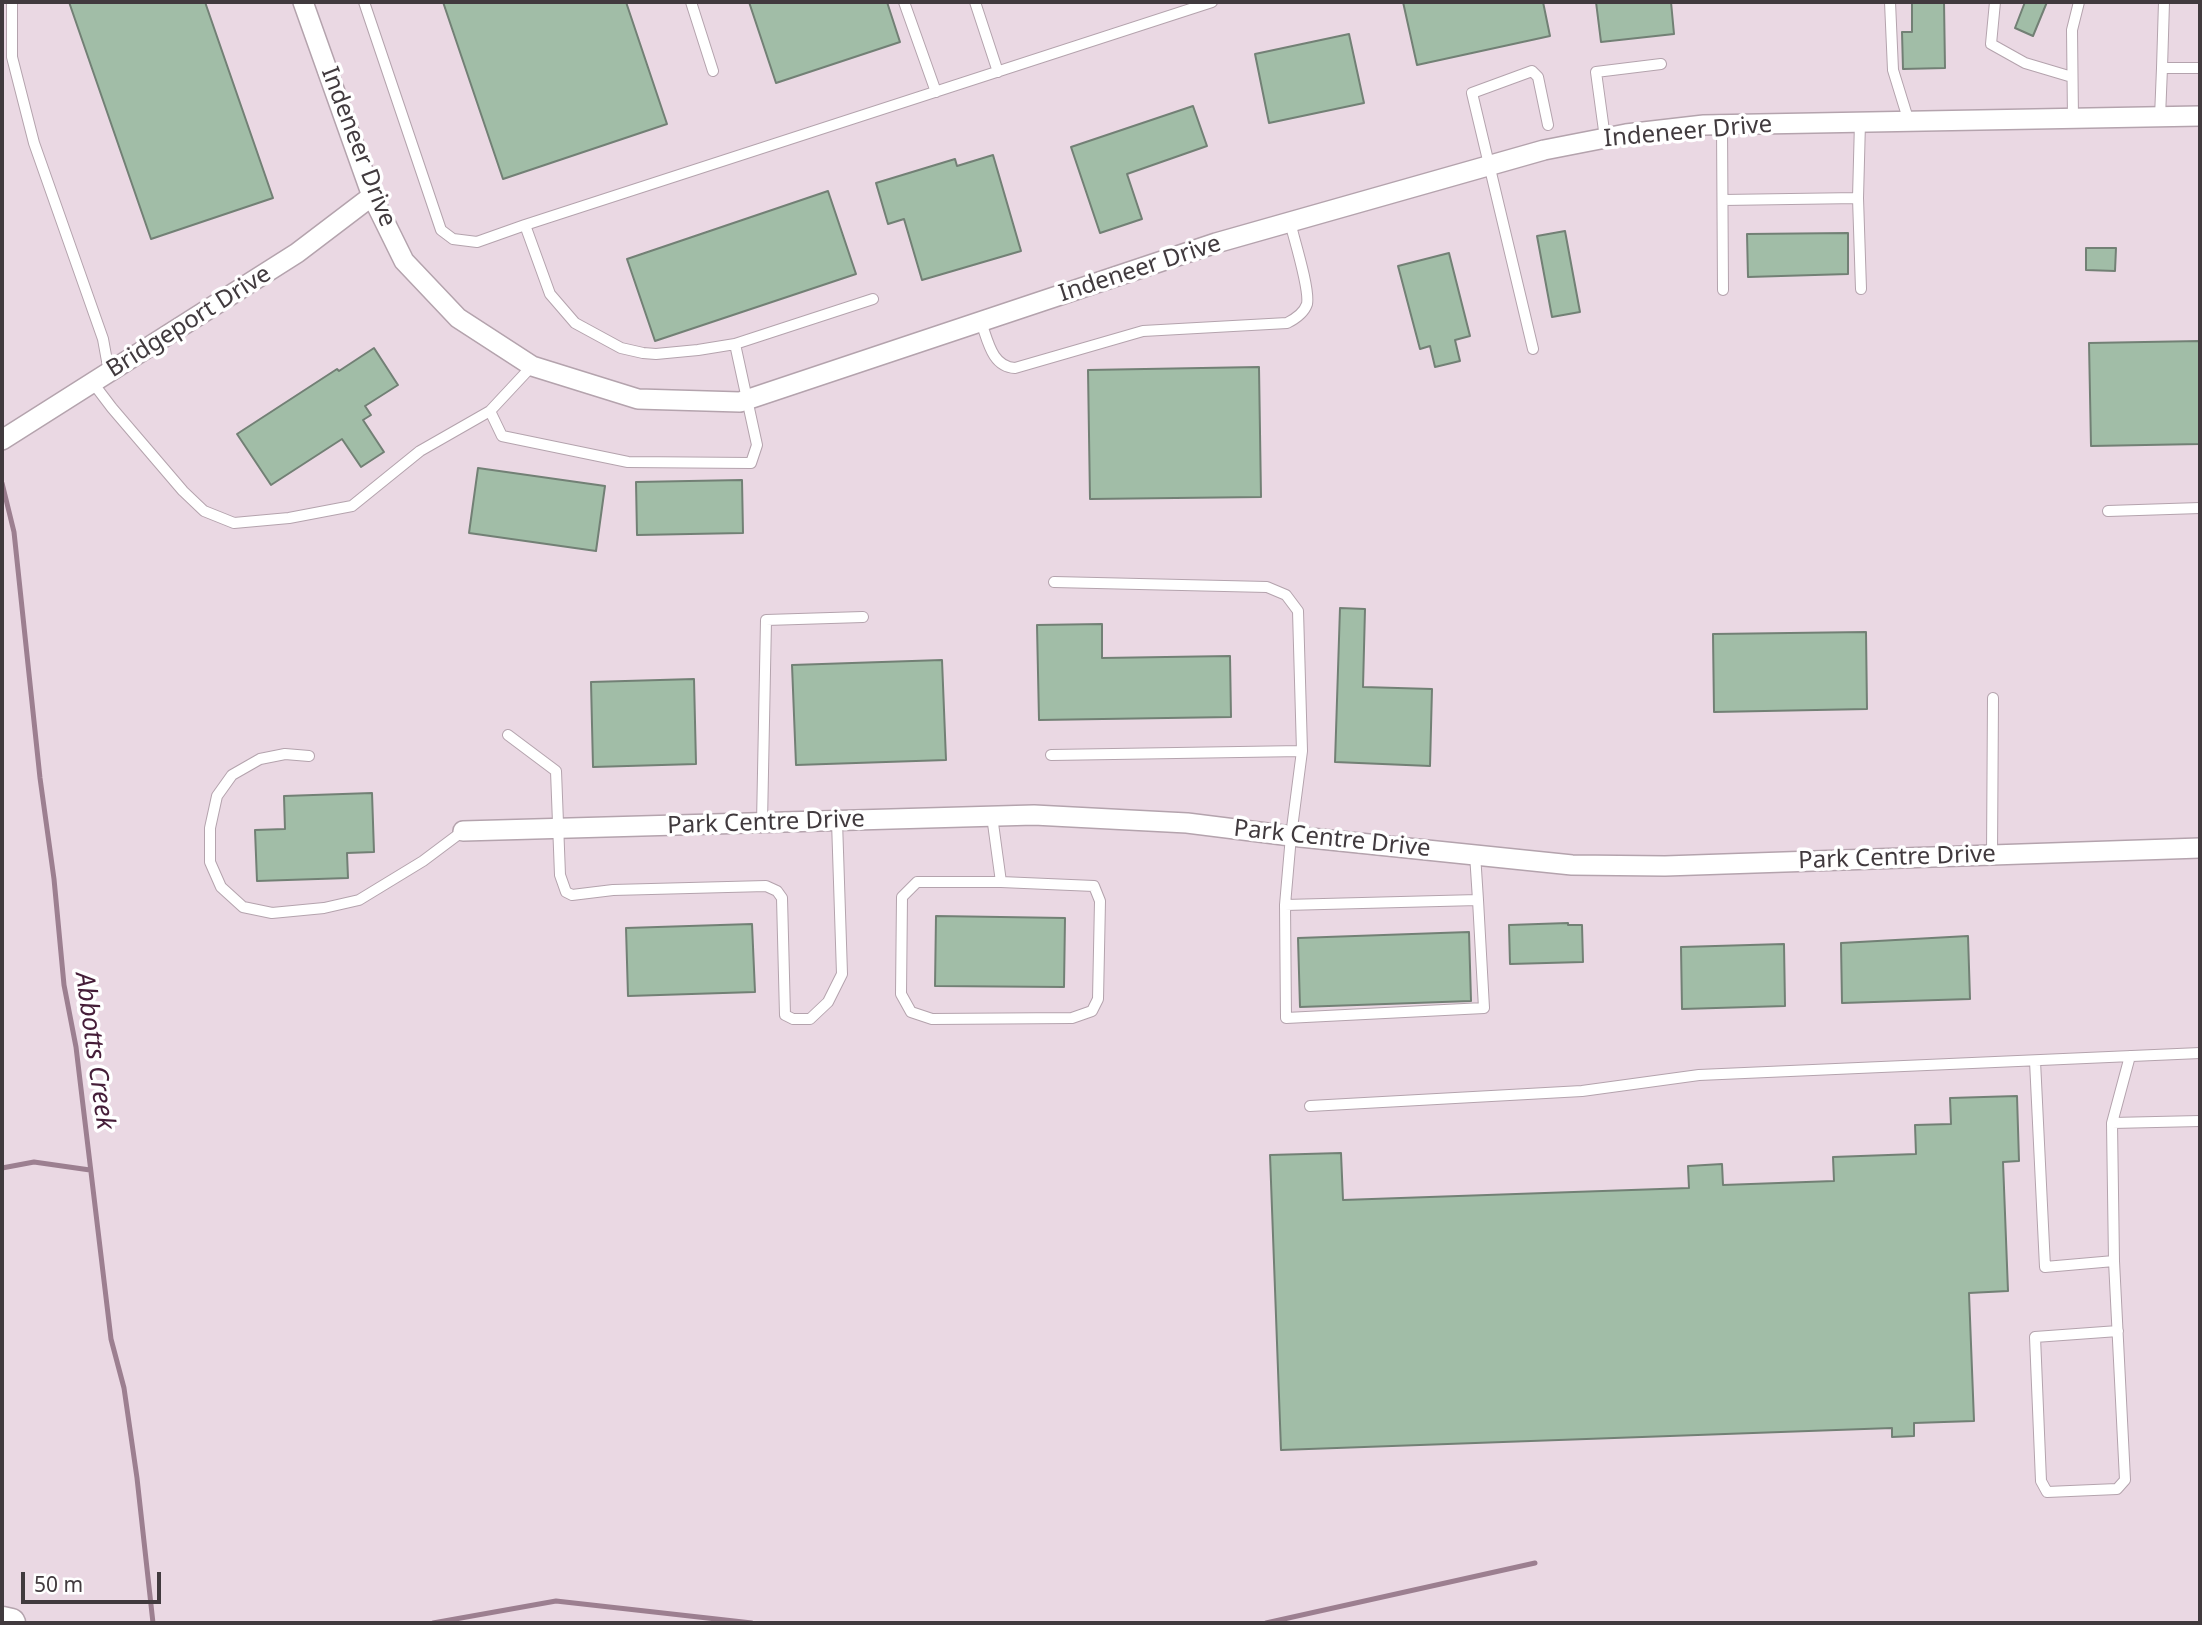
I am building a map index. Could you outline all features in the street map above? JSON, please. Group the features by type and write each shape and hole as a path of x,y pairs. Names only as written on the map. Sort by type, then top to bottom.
{"street":[{"name":"Indeneer Drive","path":"303,2 372,196 404,261 458,318 532,366 638,399 740,402 1216,243 1544,150 1626,134 1722,125 2200,116"},
{"name":"Bridgeport Drive","path":"2,440 297,253 372,196"},
{"name":"Park Centre Drive","path":"463,831 1034,815 1187,823 1573,865 1665,866 2200,848"},
{"path":"2,1621 10,1623"}],"lane":[{"path":"12,2 12,57 34,143 103,339 101,377 112,408 204,511 234,523 289,518 352,506 420,451 490,411 532,366"},
{"path":"364,2 441,230 453,239 477,242 1212,2"},
{"path":"691,2 713,71"},
{"path":"904,2 936,92"},
{"path":"975,2 998,72"},
{"path":"1890,2 1893,70 1909,122"},
{"path":"1995,2 1991,44 2025,62 2072,77"},
{"path":"2073,119 2072,30 2079,2"},
{"path":"2160,117 2164,2"},
{"path":"1605,138 1596,72 1661,64"},
{"path":"2162,68 2200,68"},
{"path":"1533,349 1472,93 1532,71 1538,77 1548,125"},
{"path":"1860,122 1858,198 1861,289"},
{"path":"1722,125 1723,290"},
{"path":"1723,200 1858,198"},
{"path":"981,322 995,359 1006,367 1016,368 1143,331 1287,323 1297,317 1306,306 1307,294 1290,222"},
{"path":"525,225 550,294 575,323 621,348 656,354 735,344 873,299"},
{"path":"490,411 502,436 628,462 751,463 757,445 735,344"},
{"path":"2108,510 2200,508"},
{"path":"1054,582 1267,587 1286,595 1298,611 1302,751 1285,905 1286,1018 1484,1008 1475,854"},
{"path":"762,823 766,620 863,617"},
{"path":"1992,855 1993,698"},
{"path":"508,735 556,771 561,885 566,892 572,895 613,890 766,886 777,891 782,898 785,1015 793,1019 810,1019 828,1002 842,974 837,821"},
{"path":"1051,755 1302,751"},
{"path":"309,756 285,754 260,759 232,775 217,796 210,828 210,862 220,887 243,908 272,913 324,908 359,900 423,861 463,831"},
{"path":"992,816 1001,882"},
{"path":"917,882 1001,882 1094,886 1100,901 1098,999 1092,1011 1072,1018 932,1019 911,1012 901,994 902,897 917,882"},
{"path":"1285,905 1478,900"},
{"path":"1310,1106 1581,1091 1699,1075 2200,1053"},
{"path":"2118,1331 2035,1337 2042,1481 2047,1492 2117,1489 2126,1480 2118,1331 2114,1261 2112,1122 2130,1056"},
{"path":"2035,1060 2045,1267 2114,1261"},
{"path":"2112,1122 2200,1121"}],"building":[{"path":"69,2 205,2 273,198 151,239"},
{"path":"443,2 626,2 667,124 503,179"},
{"path":"749,2 887,2 900,42 776,83"},
{"path":"1403,2 1543,2 1550,36 1417,65"},
{"path":"1596,2 1671,2 1674,34 1601,42"},
{"path":"1912,2 1944,2 1945,68 1903,69 1902,32 1912,32"},
{"path":"2025,2 2047,2 2033,36 2015,28"},
{"path":"1349,34 1364,103 1269,123 1255,54"},
{"path":"1193,106 1207,146 1127,174 1142,219 1100,233 1071,147"},
{"path":"993,155 1021,251 922,280 904,219 888,224 876,183 955,159 957,166"},
{"path":"828,191 856,274 655,341 627,259"},
{"path":"1565,231 1580,312 1552,317 1537,236"},
{"path":"1848,233 1848,274 1748,277 1747,234"},
{"path":"2086,248 2116,248 2115,271 2086,270"},
{"path":"1449,253 1470,336 1455,340 1460,361 1435,367 1430,346 1420,349 1398,266"},
{"path":"2200,341 2200,444 2091,446 2089,343"},
{"path":"374,348 398,385 365,406 371,415 363,420 384,452 361,467 342,439 271,485 237,434"},
{"path":"1259,367 1261,497 1090,499 1088,370"},
{"path":"478,468 605,486 596,551 469,533"},
{"path":"742,480 743,533 637,535 636,482"},
{"path":"1340,608 1365,609 1363,687 1432,689 1430,766 1335,762"},
{"path":"1102,624 1102,658 1230,656 1231,717 1039,720 1037,625"},
{"path":"1866,632 1867,709 1714,712 1713,634"},
{"path":"942,660 946,760 796,765 792,665"},
{"path":"694,679 696,764 593,767 591,682"},
{"path":"372,793 374,852 347,853 348,878 257,881 255,830 285,829 284,796"},
{"path":"936,916 1065,918 1064,987 935,986"},
{"path":"752,924 755,992 628,996 626,928"},
{"path":"1509,925 1582,925 1583,962 1510,964"},
{"path":"1469,932 1471,1001 1300,1007 1298,938"},
{"path":"1968,936 1970,999 1842,1003 1841,943"},
{"path":"1784,944 1785,1006 1682,1009 1681,947"},
{"path":"2017,1096 2019,1161 2003,1162 2008,1291 1969,1293 1974,1421 1914,1423 1914,1436 1892,1437 1892,1428 1281,1450 1270,1155 1341,1153 1343,1200 1689,1188 1688,1166 1722,1164 1723,1185 1834,1181 1833,1157 1916,1154 1915,1125 1951,1124 1950,1098"}],"waterway":[{"name":"Abbotts Creek","path":"2,483 14,532 64,985 76,1047 111,1339 124,1388 137,1478 153,1623"},
{"path":"2,1168 34,1162 90,1170"},
{"path":"1266,1623 1535,1563"},
{"path":"433,1623 556,1601 752,1623"}]}
